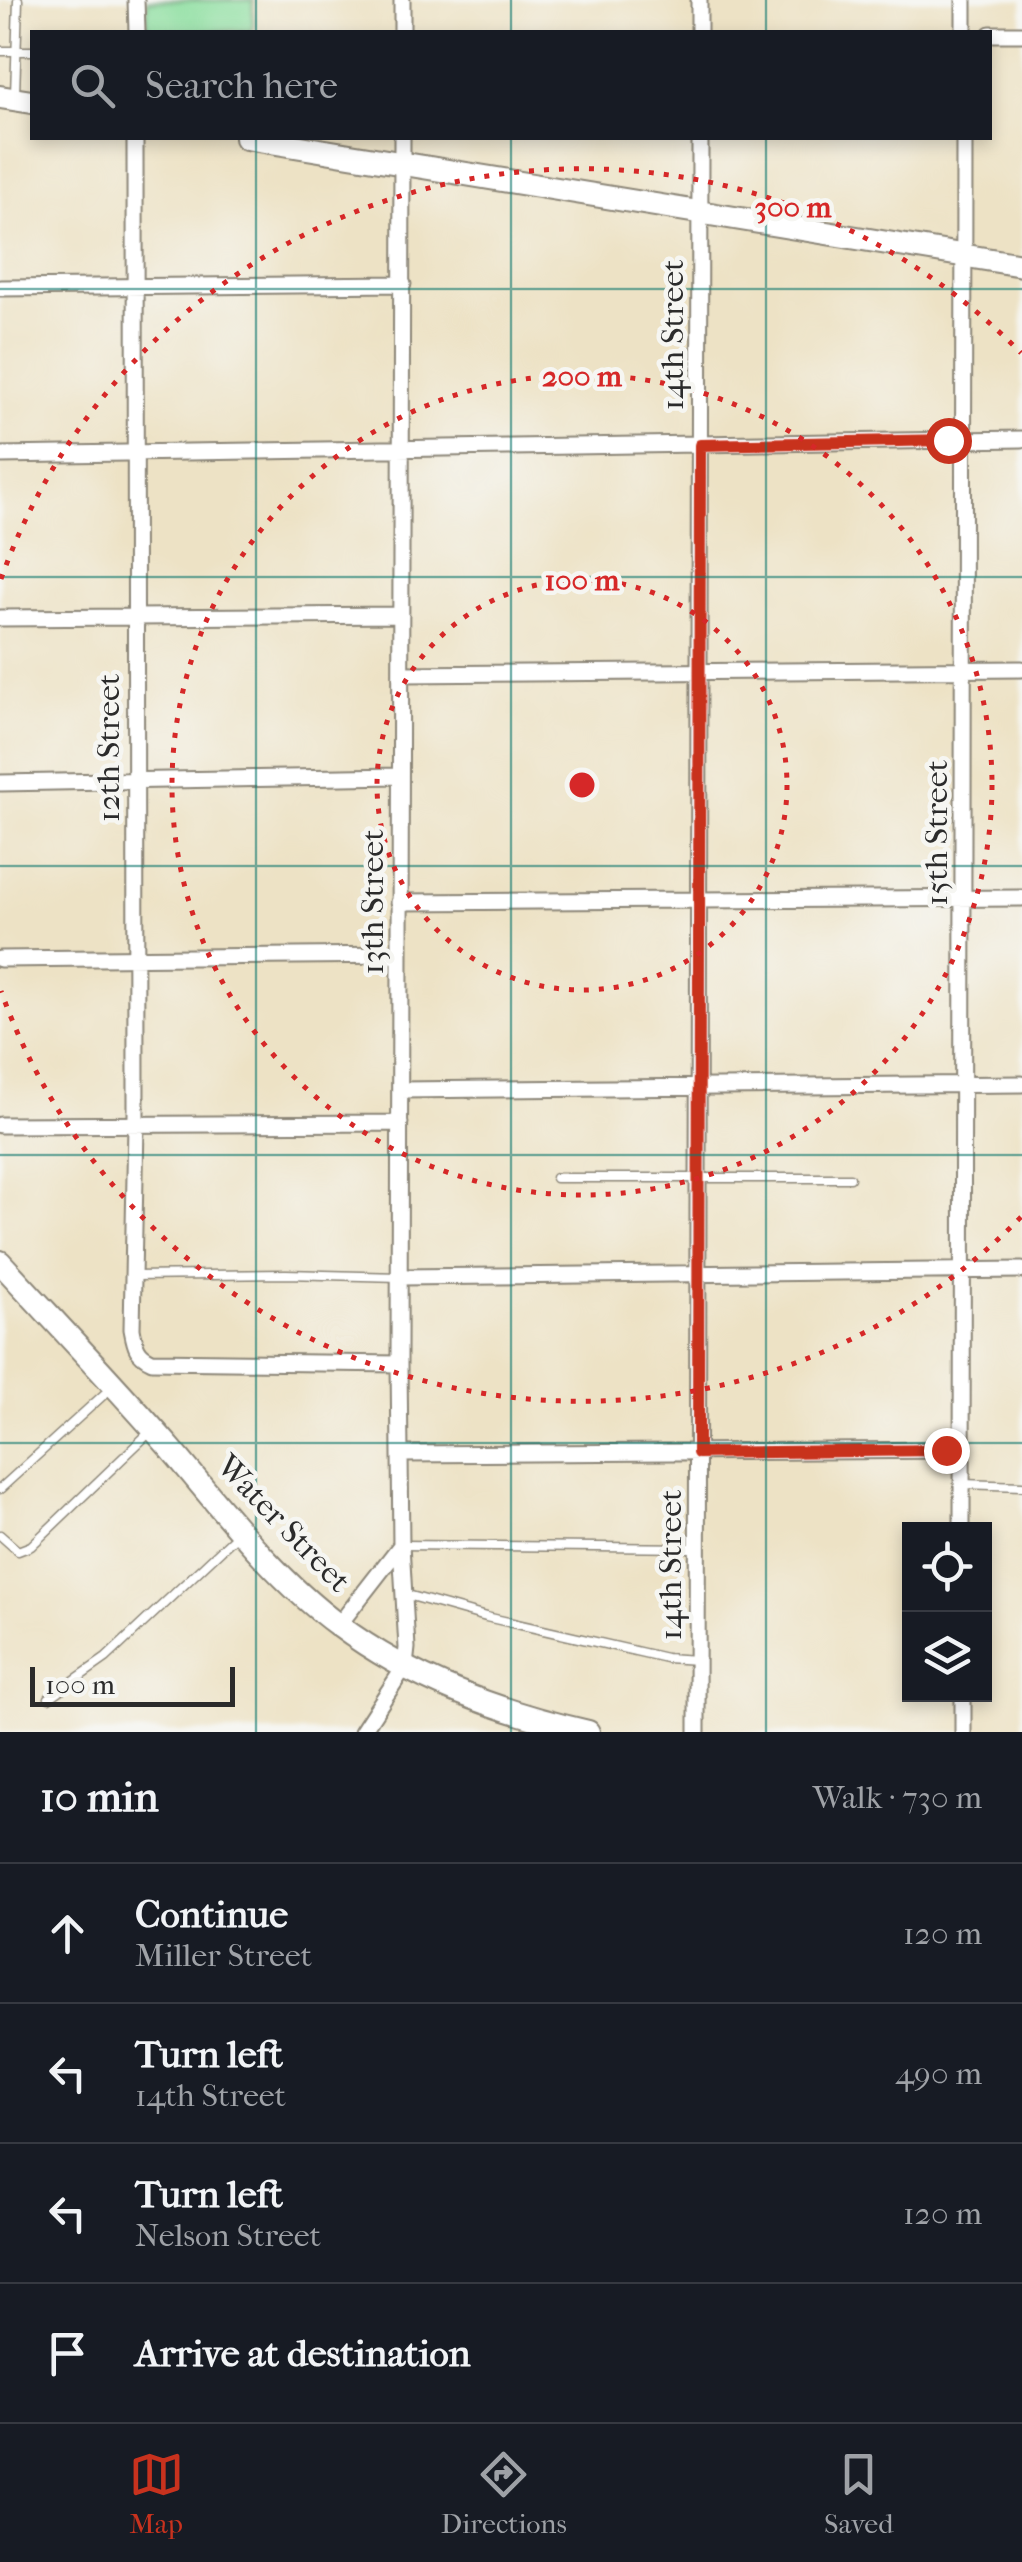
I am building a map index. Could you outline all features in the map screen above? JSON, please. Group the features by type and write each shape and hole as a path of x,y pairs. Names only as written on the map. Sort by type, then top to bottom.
{"main road":[{"path":"258,140 1022,264"},
{"name":"Water Street","path":"0,1262 286,1581 338,1626 437,1684 489,1705 588,1732"}],"street":[{"path":"136,0 137,30"},
{"path":"402,0 402,30"},
{"path":"699,0 699,30"},
{"path":"964,0 964,30"},
{"path":"992,34 1022,34"},
{"name":"12th Street","path":"136,140 136,1125 132,1329 135,1344 142,1356 152,1361 399,1364"},
{"name":"13th Street","path":"402,140 399,1364 405,1666"},
{"name":"14th Street","path":"697,1732 700,140"},
{"name":"15th Street","path":"962,1522 964,140"},
{"path":"0,288 403,284"},
{"path":"0,455 1022,439"},
{"path":"0,618 402,615"},
{"path":"402,674 1022,668"},
{"path":"0,783 400,776"},
{"path":"399,902 1022,898"},
{"path":"0,958 399,954"},
{"path":"400,1090 1022,1084"},
{"path":"0,1125 400,1123"},
{"path":"400,1276 1022,1270"},
{"path":"400,1454 961,1450"},
{"path":"338,1626 402,1545"},
{"path":"362,1732 405,1666"},
{"path":"963,1702 963,1732"}],"lane":[{"path":"16,99 18,0"},
{"path":"0,51 30,51"},
{"path":"556,1178 850,1178"},
{"path":"133,1276 400,1276"},
{"path":"0,1489 113,1386"},
{"path":"0,1535 18,1551 31,1546 152,1429"},
{"path":"962,1484 1022,1486"},
{"path":"49,1698 106,1658 241,1531"},
{"path":"402,1545 696,1548"},
{"path":"404,1594 666,1658 696,1660"}],"green space":[{"path":"147,0 253,0 253,30 147,30"}],"route":[{"path":"946,1450 698,1453 698,654 700,445 948,440"}]}
